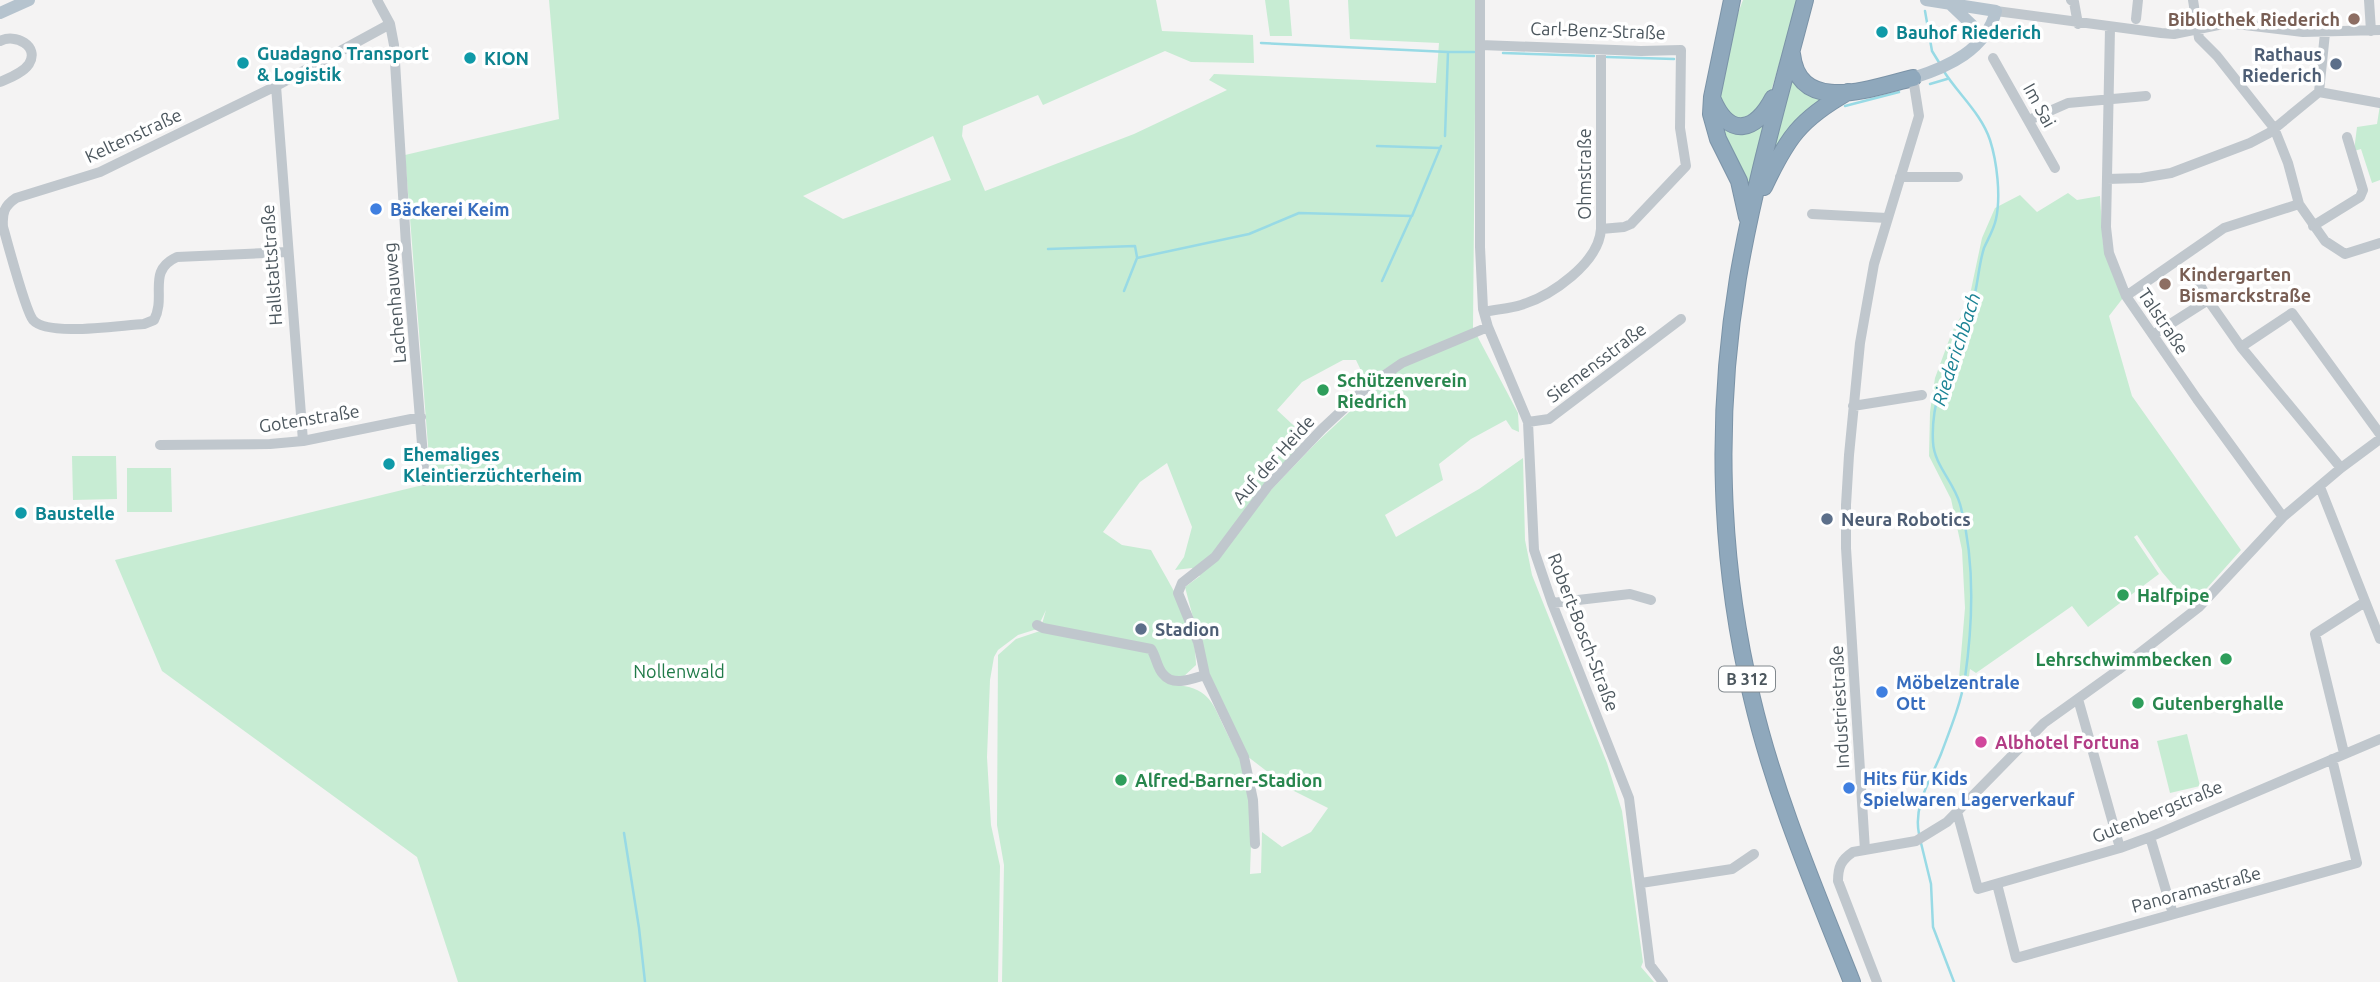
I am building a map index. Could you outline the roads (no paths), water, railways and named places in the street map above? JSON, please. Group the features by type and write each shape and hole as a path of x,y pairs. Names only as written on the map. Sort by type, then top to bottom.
{"highway":[{"path":"1732,0 1713,97 1713,126 1739,181 1749,220"},
{"name":"B 312","path":"1805,0 1749,220 1734,304 1724,412 1724,501 1732,594 1745,671 1768,759 1802,857 1852,982"},
{"path":"1792,48 1793,64 1804,83 1814,90 1848,93 1913,78"},
{"path":"1713,97 1724,118 1731,123 1748,125 1764,116 1784,78"},
{"path":"1749,220 1791,136 1810,117 1848,93"}],"main road":[{"path":"0,13 29,0"},
{"path":"1913,78 1954,61 1986,34 1996,11 1927,0"},
{"path":"1949,4 1968,20 1972,45"},
{"path":"1972,45 1981,9"}],"street":[{"name":"Lachenhauweg","path":"377,0 390,23 394,45 425,481"},
{"name":"Robert-Bosch-Straße","path":"1480,0 1480,279 1483,312 1528,422 1534,550 1552,603 1629,798 1650,965 1663,982"},
{"path":"2071,0 2074,2 2078,23"},
{"path":"2136,19 2138,0"},
{"path":"2193,0 2199,38 2217,56 2274,128 2288,163 2299,204 2313,226 2325,241 2345,254 2380,243"},
{"path":"1996,11 2110,28 2174,34 2228,23 2325,33 2375,30 2369,0"},
{"name":"Keltenstraße","path":"288,252 177,257 166,262 160,270 160,310 154,320 144,324 57,329 42,327 33,320 2,217 5,205 16,198 100,172 276,86 390,23"},
{"name":"Talstraße","path":"2110,28 2106,226 2109,253 2126,296 2283,517"},
{"path":"2107,179 2141,178 2171,173 2250,143 2274,128 2319,92 2325,33"},
{"path":"0,41 8,37 19,39 28,46 31,54 30,63 24,70 0,82"},
{"name":"Carl-Benz-Straße","path":"1481,45 1681,50 1680,128 1686,166 1631,224 1601,229"},
{"name":"Ohmstraße","path":"1483,312 1522,305 1559,286 1587,260 1598,242 1601,229 1601,50"},
{"name":"Im Sai","path":"1993,58 2055,168"},
{"name":"Industriestraße","path":"1865,850 1846,526 1853,406 1870,283 1919,116 1913,78"},
{"name":"Hallstattstraße","path":"276,86 303,441"},
{"path":"2319,92 2380,103"},
{"path":"2029,120 2068,103 2146,96"},
{"path":"2313,226 2361,197 2363,190 2347,137"},
{"path":"1900,177 1958,177"},
{"path":"2126,296 2224,228 2299,204"},
{"path":"1812,214 1887,218"},
{"path":"2192,269 2208,300 2241,347 2341,468"},
{"path":"2152,335 2208,300"},
{"path":"1877,982 1838,881 1838,871 1846,857 1853,852 1921,839 1957,812 2039,728 2199,607 2283,517 2341,468 2379,442 2292,313 2241,347"},
{"name":"Siemensstraße","path":"1528,422 1549,419 1681,319"},
{"name":"Auf der Heide","path":"1255,844 1253,800 1244,757 1205,675 1198,642 1178,593 1182,583 1215,557 1268,486 1322,429 1367,387 1402,363 1488,327"},
{"path":"1853,406 1922,395"},
{"name":"Gotenstraße","path":"160,445 303,441 421,416"},
{"path":"2320,487 2380,639"},
{"path":"1552,603 1630,594 1651,600"},
{"path":"2344,753 2315,634 2365,602"},
{"path":"1037,625 1151,649 1161,673 1169,680 1186,680 1205,675"},
{"path":"2078,699 2120,848"},
{"name":"Gutenbergstraße","path":"1997,884 2150,837 2380,739"},
{"name":"Panoramastraße","path":"1997,884 2016,958 2357,863 2332,759"},
{"path":"1957,812 1978,889 1997,884"},
{"path":"2150,837 2173,914"},
{"path":"1641,883 1732,869 1754,854"}],"waterway":[{"name":"Riederichbach","path":"1925,11 1932,51 1940,64"},
{"path":"1261,43 1448,52"},
{"path":"1445,136 1448,52 1474,52"},
{"path":"1503,53 1594,56"},
{"path":"1607,57 1674,59"},
{"name":"Riederichbach","path":"1919,834 1918,813 1924,792 1948,736 1963,687 1971,613 1965,525 1957,496 1934,450 1933,424 1945,372 1974,298 1982,255 1995,223 1998,200 1995,158 1986,130 1943,70"},
{"path":"1930,84 1947,79"},
{"path":"1845,106 1899,92"},
{"path":"1377,146 1440,148"},
{"path":"1124,291 1137,258 1249,234 1299,213 1412,216 1441,146"},
{"path":"1382,281 1411,217"},
{"path":"1048,249 1135,246 1137,257"},
{"path":"624,833 645,982"},
{"name":"Riederichbach","path":"1921,843 1931,884 1933,927 1954,982"}],"place":[{"name":"Bibliothek Riederich","path":"2354,19"},
{"name":"Bauhof Riederich","path":"1882,32"},
{"name":"KION","path":"470,58"},
{"name":"Guadagno Transport & Logistik","path":"243,63"},
{"name":"Rathaus Riederich","path":"2336,64"},
{"name":"Bäckerei Keim","path":"376,209"},
{"name":"Kindergarten Bismarckstraße","path":"2165,284"},
{"name":"Schützenverein Riedrich","path":"1323,390"},
{"name":"Ehemaliges Kleintierzüchterheim","path":"389,464"},
{"name":"Baustelle","path":"21,513"},
{"name":"Neura Robotics","path":"1827,519"},
{"name":"Halfpipe","path":"2123,595"},
{"name":"Stadion","path":"1141,629"},
{"name":"Lehrschwimmbecken","path":"2226,659"},
{"name":"Möbelzentrale Ott","path":"1882,692"},
{"name":"Gutenberghalle","path":"2138,703"},
{"name":"Albhotel Fortuna","path":"1981,742"},
{"name":"Alfred-Barner-Stadion","path":"1121,780"},
{"name":"Hits für Kids Spielwaren Lagerverkauf","path":"1849,788"}],"park label":[{"name":"Nollenwald","path":"679,671"}]}
